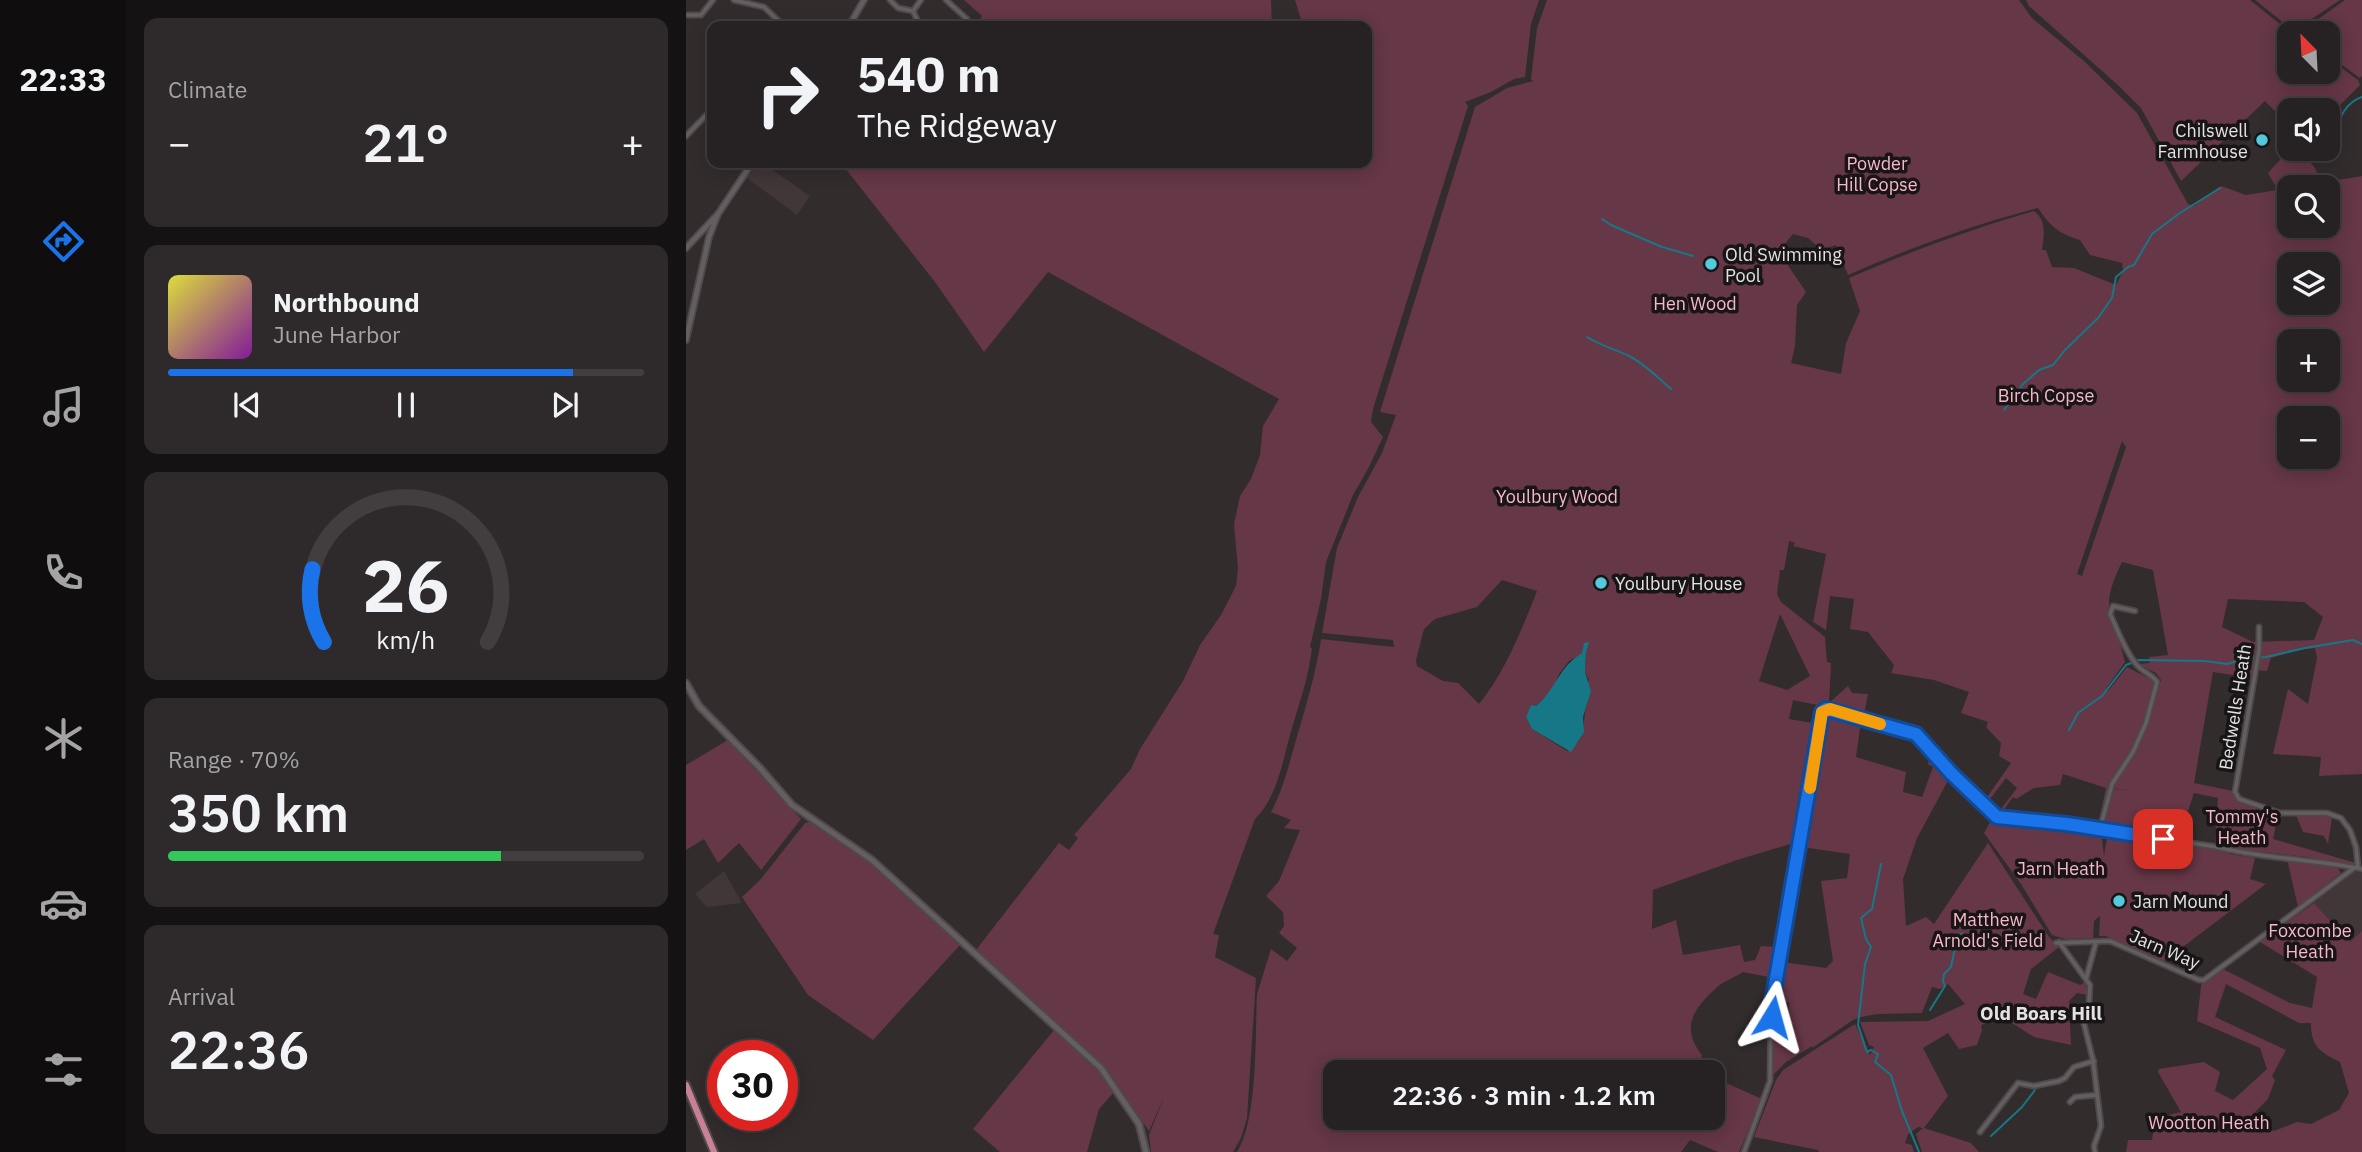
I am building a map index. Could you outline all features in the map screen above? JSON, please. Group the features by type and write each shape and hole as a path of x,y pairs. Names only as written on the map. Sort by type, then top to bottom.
{"highway":[{"path":"686,1085 714,1152"}],"main road":[{"path":"686,683 699,706 792,805 872,860 1101,1068 1139,1124 1146,1152"}],"street":[{"path":"688,15 701,15 713,0"},
{"path":"734,0 764,7 779,21"},
{"path":"852,21 864,0"},
{"path":"890,0 898,8 914,10"},
{"path":"914,10 921,0"},
{"path":"946,0 967,21"},
{"path":"914,10 918,21"},
{"path":"686,136 707,115"},
{"path":"686,248 718,214 749,168"},
{"path":"686,340 709,237 718,214"},
{"path":"701,232 709,237"},
{"path":"2099,829 2112,784 2133,752 2146,723 2157,682 2138,667 2127,653 2110,614 2113,606 2135,611"},
{"name":"Bedwells Heath","path":"2259,627 2259,650 2235,792 2239,799 2280,813 2327,813 2341,818 2357,847 2358,869"},
{"path":"1744,1152 1771,1074 1772,1002 1822,712 1826,709 1916,734 1952,774 1997,817 2099,829 2236,852 2309,859 2358,869"},
{"name":"Jarn Way","path":"2096,942 2110,941 2204,980 2358,869"},
{"path":"2086,979 2096,942 2058,942 2090,985 2090,999 2084,1024 2094,1061 2101,1126 2094,1146 2095,1152"},
{"path":"1980,1132 2020,1082 2034,1086 2059,1081 2074,1067 2094,1061"},
{"path":"2070,1102 2074,1097 2097,1095"}],"shaded area":[{"path":"754,168 770,168 810,196 797,215 747,178"},
{"path":"724,871 742,903 707,907 695,894"},
{"path":"2354,871 2362,873 2362,931 2350,942 2314,903"}],"green space":[{"path":"964,0 1271,0 1272,21 978,21 982,16"},
{"path":"1295,0 1539,0 1531,24 1525,77 1514,79 1465,102 1468,106 1373,409 1371,422 1383,437 1353,495 1326,562 1310,647 1309,669 1279,776 1269,800 1255,819 1213,934 1219,935 1215,957 1256,978 1247,1118 1241,1138 1233,1152 1151,1152 1149,1135 1164,1097 1149,1131 1104,1067 976,950 1059,843 1069,850 1078,838 1074,835 1131,769 1140,749 1183,681 1200,645 1221,615 1236,586 1238,568 1234,524 1240,496 1251,479 1260,455 1263,426 1279,399 1048,272 984,352 935,282 845,168 1372,168 1372,21 1301,21"},
{"path":"1547,0 2019,0 2032,18 2085,62 2137,113 2188,204 2194,206 2221,186 2246,195 2277,190 2277,238 2340,238 2340,180 2362,176 2362,774 2319,776 2321,757 2273,754 2288,689 2308,704 2317,658 2315,648 2271,658 2267,671 2253,670 2252,678 2213,672 2194,783 2233,791 2240,801 2278,815 2273,839 2356,863 2354,866 2307,857 2230,848 2229,854 2255,858 2250,879 2266,884 2163,962 2106,936 2099,936 2100,916 2094,921 2093,938 2065,939 2052,935 2021,884 1984,833 1993,817 2101,831 2104,856 2107,838 2098,826 2106,788 2063,774 2060,785 2034,788 2016,799 2013,797 2000,815 1998,813 2017,788 2006,778 1987,803 1985,800 2011,763 1999,756 2001,743 1986,727 1988,722 1961,713 1969,692 1934,680 1891,673 1894,665 1868,632 1850,629 1854,599 1830,596 1826,630 1813,622 1826,554 1793,546 1795,543 1789,541 1784,570 1780,570 1777,594 1781,602 1825,637 1827,662 1831,663 1829,703 1848,686 1852,693 1868,694 1864,715 1869,724 1860,728 1856,757 1906,772 1903,792 1922,797 1933,767 1928,764 1931,755 1950,777 1917,838 1903,879 1906,926 1926,917 1934,924 1988,843 2049,937 2059,947 2031,969 2023,994 2036,999 2048,972 2080,985 2085,982 2088,995 2077,993 2069,1001 2071,1045 2034,1037 1996,1013 1992,1022 1981,1025 1977,1045 1959,1049 1948,1033 1923,1048 1948,1096 1924,1128 1971,1143 1979,1152 1922,1152 1916,1134 1923,1128 1918,1127 1908,1134 1905,1143 1912,1145 1914,1152 1819,1152 1754,1137 1776,1080 1783,1070 1855,1024 1870,1055 1874,1047 1869,1045 1860,1022 1928,1021 1965,1004 1948,984 1940,989 1932,987 1922,1013 1877,1014 1853,1020 1786,1062 1773,1075 1774,1031 1788,1028 1789,1002 1774,1004 1779,979 1743,972 1715,989 1695,1012 1692,1037 1702,1055 1701,1060 1323,1060 1323,1130 1725,1130 1725,1082 1762,1099 1739,1152 1718,1152 1690,1140 1681,1152 1237,1152 1249,1119 1252,1098 1257,994 1271,949 1287,961 1297,948 1279,933 1284,926 1283,912 1266,896 1279,881 1300,830 1284,828 1291,820 1271,812 1288,768 1321,639 1394,647 1393,640 1322,633 1337,548 1358,497 1382,453 1396,415 1380,412 1475,107 1507,88 1533,81 1531,79 1537,28","holes":["2038,208 2056,229 2080,240 2090,255 2122,263 2123,271 2116,285 2074,268 2052,267 2046,250 2042,250 2043,224 2034,211 1940,242 1849,278 1860,311 1846,343 1841,374 1791,363 1795,346 1797,305 1806,292 1789,267 1783,246 1793,234 1808,238 1822,250 1836,245 1848,275 1918,246","2122,441 2126,447 2082,576 2077,574","2122,562 2153,570 2168,655 2149,657 2150,663 2138,664 2156,673 2161,680 2143,737 2112,788 2129,791 2107,788 2132,751 2143,726 2154,681 2127,667 2108,691 2106,689 2125,662 2121,647 2123,646 2110,613 2112,586","1502,580 1537,591 1505,664 1479,704 1458,683 1443,681 1417,666 1424,629 1435,619 1477,607","2228,599 2304,602 2323,617 2314,640 2253,642 2222,627","1780,614 1810,676 1787,690 1759,681","1586,652 1585,672 1589,680 1584,688 1578,687 1573,692 1569,703 1573,707 1580,704 1585,697 1589,698 1582,734 1567,751 1532,729 1526,717 1531,706 1536,706 1554,688 1559,674 1569,661","1793,700 1817,705 1820,708 1818,724 1789,719","2194,793 2218,798 2215,843 2166,837 2166,845 2161,844 2165,813 2186,817","1797,842 1802,842 1802,847 1850,854 1847,878 1821,881 1833,961 1826,968 1782,962 1778,947 1761,946 1755,960 1744,962 1740,945 1683,955 1676,920 1652,929 1653,890"]},
{"path":"2026,0 2250,0 2277,22 2277,84 2340,84 2340,67 2358,80 2360,85 2340,105 2340,98 2277,98 2277,113 2265,101 2181,181 2141,108 2029,6"},
{"path":"2255,0 2340,0 2309,21 2281,21"},
{"path":"2345,0 2362,0 2360,78 2340,64 2340,21 2315,21"},
{"path":"2279,161 2308,161 2318,175 2277,175 2276,187 2268,173"},
{"path":"728,740 801,819 761,870 739,843 718,863 704,839 686,850 686,765"},
{"path":"2320,814 2332,817 2328,844 2324,836 2303,832 2296,815"},
{"path":"809,822 867,860 960,945 873,1040 808,995 742,897 760,880 805,823"},
{"path":"2287,859 2338,868 2341,873 2298,907"},
{"path":"2314,903 2350,942 2362,931 2362,1152 2126,1152 2128,1140 2152,1140 2155,1118 2181,1112 2158,1072 2159,1069 2204,1062 2220,1072 2215,1091 2233,1100 2267,1069 2260,1048 2197,1021 2202,978 2219,967 2290,1003 2312,1008 2317,977 2260,942","holes":["2226,984 2299,1023 2311,1023 2313,1038 2318,1048 2340,1062 2349,1093 2339,1110 2311,1124 2297,1122 2274,1131 2247,1120 2268,1099 2275,1080 2272,1076 2286,1050 2215,1017"]},
{"path":"1054,1030 1098,1070 1114,1092 1099,1109 1087,1152 1000,1152 973,1129"}],"water":[{"path":"1589,642 1585,672 1591,691 1583,717 1584,732 1571,752 1532,729 1526,717 1531,705 1536,706 1543,699 1567,665 1582,653 1584,643"}],"waterway":[{"path":"2340,118 2349,105 2362,97"},
{"path":"2004,410 2023,384 2039,370 2053,365 2098,318 2112,298 2116,277 2134,265 2152,234 2220,188"},
{"path":"1602,219 1662,247 1693,256"},
{"path":"1587,337 1635,359 1671,389"},
{"path":"2069,730 2078,713 2102,696 2126,665 2139,660 2227,664 2247,658 2266,657 2353,640 2362,644"},
{"path":"1881,864 1872,909 1861,918 1866,939 1871,947 1865,964 1858,1025 1867,1052 1871,1050 1878,1054 1875,1062 1891,1075 1919,1152"},
{"path":"1930,1010 1945,986 1944,974 1951,967 1956,943 1962,933"},
{"path":"1991,1136 2022,1107 2035,1090"}],"slow traffic":[{"path":"1810,788 1822,712 1830,709 1880,724"}],"place":[{"name":"Chilswell Farmhouse","path":"2262,140"},
{"name":"Old Swimming Pool","path":"1711,264"},
{"name":"Youlbury House","path":"1601,583"},
{"name":"Jarn Mound","path":"2119,901"}],"district":[{"name":"Old Boars Hill","path":"2041,1013"}],"route":[{"path":"1772,1017 1772,1002 1790,893 1822,712 1826,709 1916,734 1952,774 1997,817 2067,824 2163,839"}],"park label":[{"name":"Powder Hill Copse","path":"1877,173"},
{"name":"Hen Wood","path":"1695,303"},
{"name":"Birch Copse","path":"2046,395"},
{"name":"Youlbury Wood","path":"1557,496"},
{"name":"Tommy's Heath","path":"2242,826"},
{"name":"Jarn Heath","path":"2061,868"},
{"name":"Matthew Arnold's Field","path":"1988,929"},
{"name":"Foxcombe Heath","path":"2310,940"},
{"name":"Wootton Heath","path":"2209,1122"}]}
